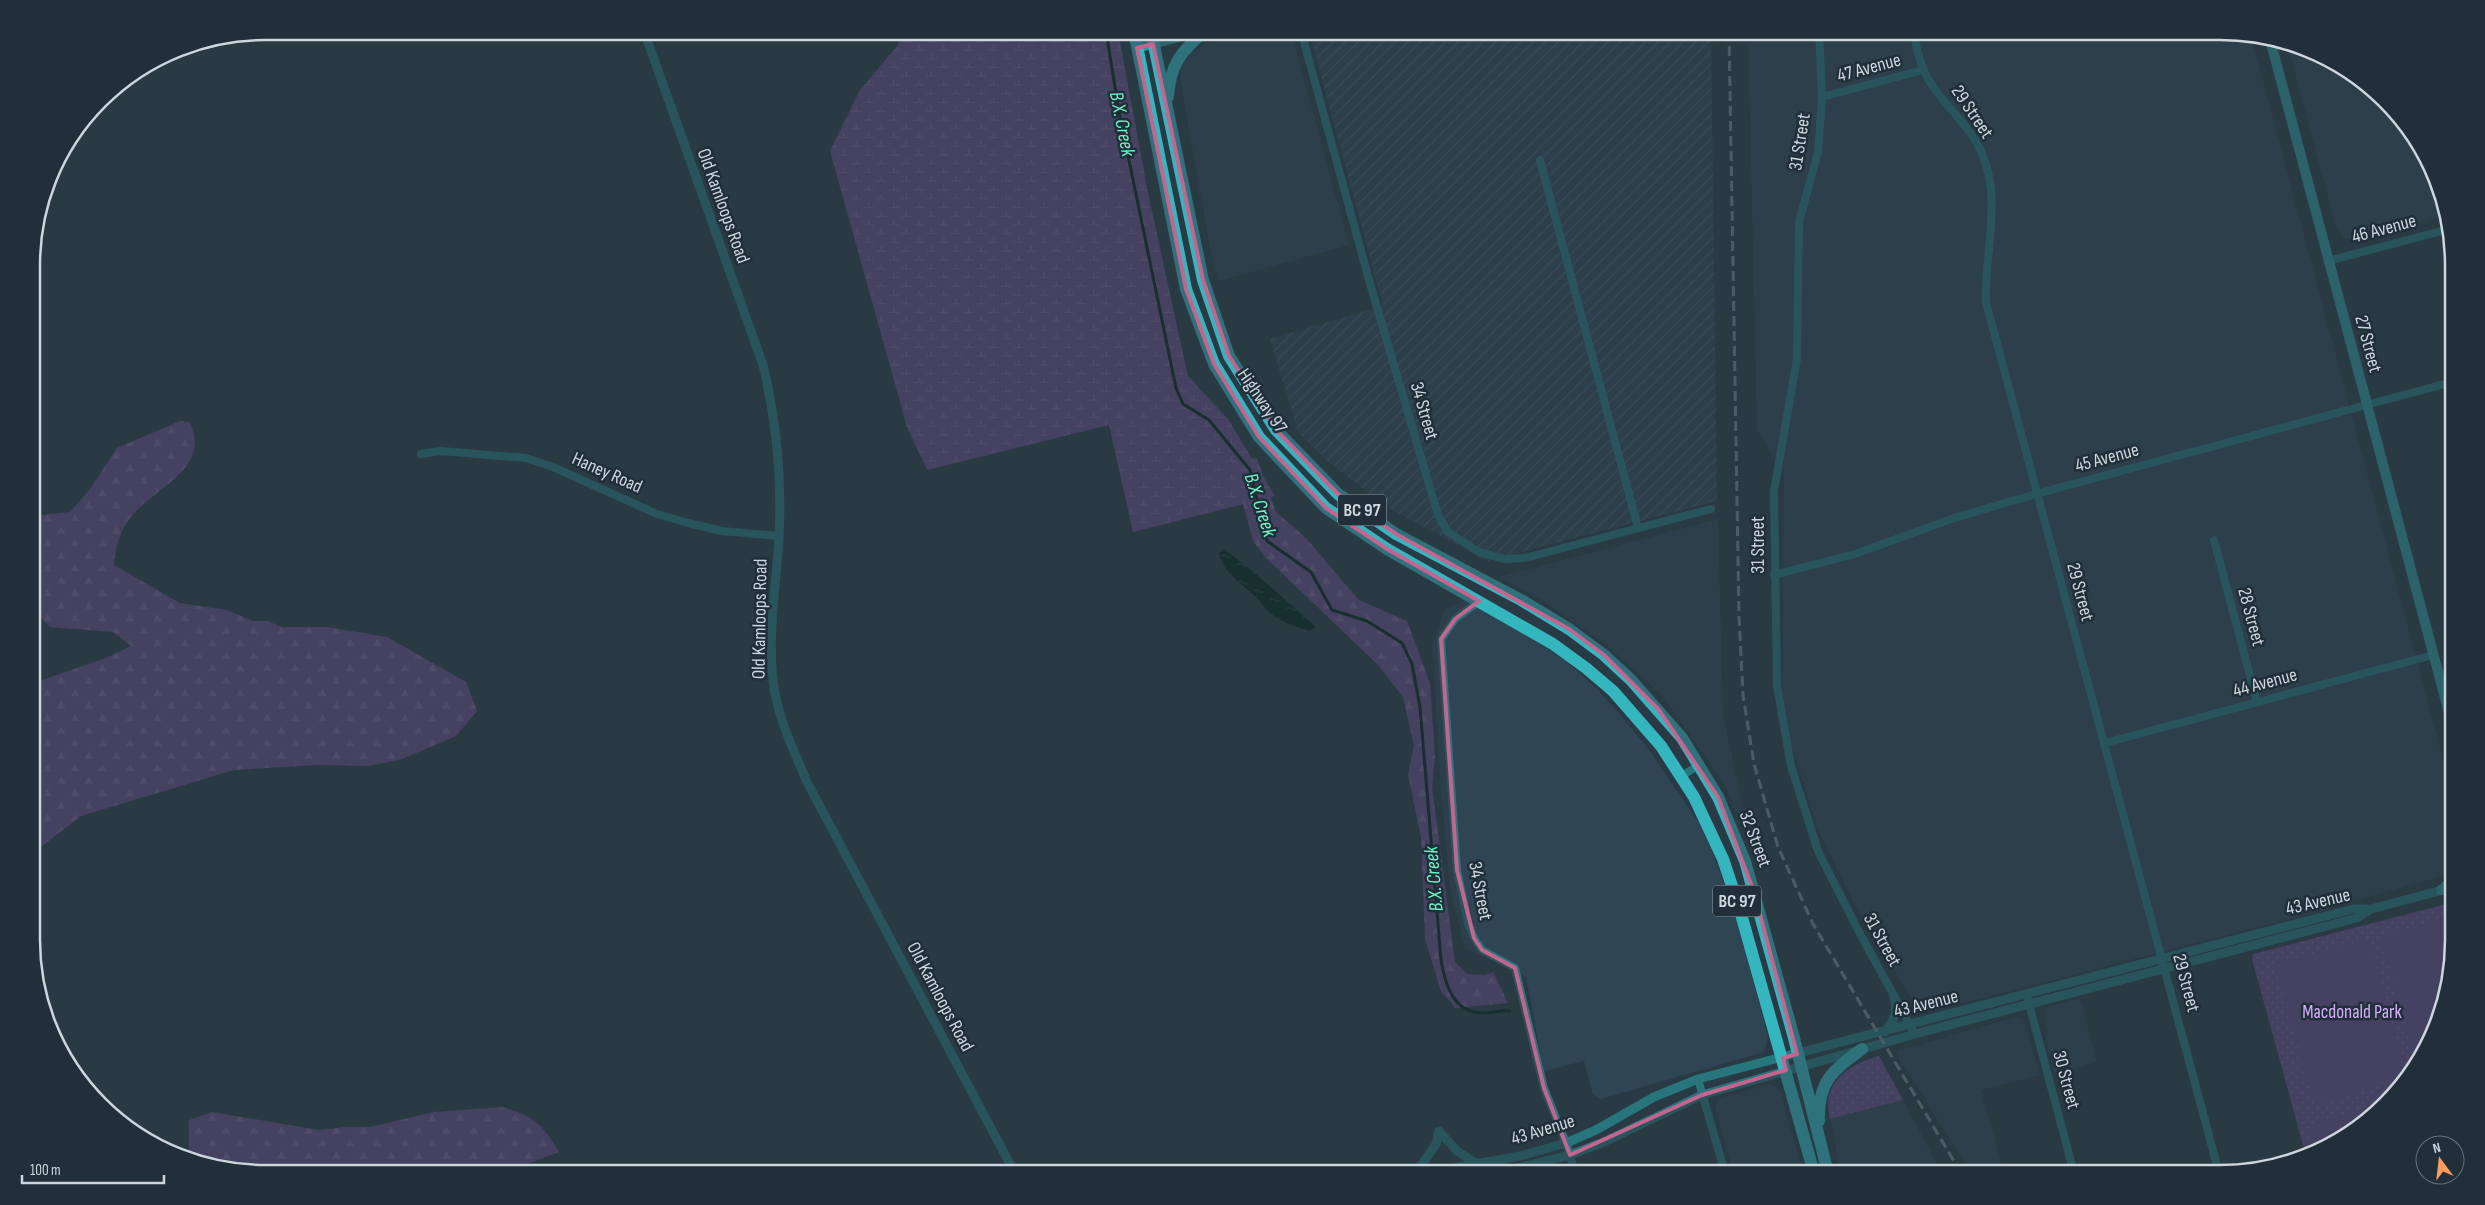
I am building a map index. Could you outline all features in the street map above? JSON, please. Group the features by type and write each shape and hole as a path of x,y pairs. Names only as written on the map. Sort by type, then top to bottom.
{"highway":[{"name":"Highway 97","path":"1136,40 1186,289 1214,364 1259,437 1326,508 1386,548 1553,644 1586,668"},
{"name":"Highway 97","path":"1152,40 1206,290 1229,356 1276,430 1338,494 1389,529 1542,612"},
{"path":"1168,112 1168,90 1174,63 1194,40"},
{"name":"32 Street","path":"1542,612 1604,655 1631,680 1665,717 1699,765 1718,797 1745,861 1826,1165"},
{"name":"32 Street","path":"1586,668 1613,691 1639,720 1682,776 1706,821 1723,859 1739,907 1812,1165"},
{"path":"1820,1143 1821,1092 1835,1070 1862,1049"}],"main road":[{"path":"1137,48 1149,40"},
{"name":"27 Street","path":"2272,46 2445,697"},
{"path":"2441,890 2445,887"}],"street":[{"name":"Old Kamloops Road","path":"647,40 763,365 773,408 779,451 779,536 772,641 775,692 784,729 807,782 1010,1165"},
{"name":"34 Street","path":"1303,40 1369,280 1438,514 1448,532 1480,552 1504,559 1525,558 1711,508"},
{"name":"31 Street","path":"1820,40 1822,97 1818,152 1799,222 1797,360 1774,491 1777,685 1791,766 1818,851 1858,930 1914,1029"},
{"name":"29 Street","path":"1915,40 1923,70 1976,140 1987,170 1993,198 1993,218 1985,276 1986,302 2217,1165"},
{"name":"47 Avenue","path":"1822,97 1923,70"},
{"path":"1540,160 1638,528"},
{"name":"46 Avenue","path":"2328,261 2442,231"},
{"name":"45 Avenue","path":"1774,575 1855,554 1954,518 2036,494 2445,384"},
{"name":"Haney Road","path":"421,454 441,451 526,458 553,467 657,514 722,530 779,536"},
{"name":"28 Street","path":"2214,540 2257,702"},
{"name":"34 Street","path":"1479,601 1455,619 1440,639 1457,870 1468,924 1474,938 1482,950 1515,968 1544,1088 1573,1165"},
{"name":"44 Avenue","path":"2105,743 2434,655"},
{"path":"1682,776 1699,765"},
{"path":"2371,909 2445,889"},
{"name":"43 Avenue","path":"1798,1060 1862,1049 1914,1029 2027,995 2162,958 2353,909 2371,909"},
{"name":"43 Avenue","path":"1532,1165 1570,1155 1604,1142 1702,1095 1784,1064 1885,1032 1914,1029 2029,1005 2357,918 2371,909"},
{"name":"30 Street","path":"2027,995 2072,1165"},
{"path":"1885,1032 1896,1017 1898,1009 1894,996"},
{"name":"43 Avenue","path":"1472,1165 1520,1156 1566,1143 1596,1130 1654,1097 1698,1079 1784,1064"},
{"path":"1698,1079 1723,1165"},
{"path":"1422,1165 1436,1144 1439,1131 1457,1151 1477,1164"}],"highlighted area":[{"path":"1153,44 1203,280 1229,356 1276,430 1338,494 1396,534 1569,629 1604,655 1659,710 1718,797 1754,892 1797,1054 1783,1058 1786,1070 1702,1095 1570,1155 1544,1088 1515,968 1482,950 1474,938 1457,870 1441,639 1455,619 1479,601 1387,549 1326,508 1259,437 1214,364 1186,289 1137,48"}],"shaded area":[{"path":"1221,40 1293,40 1349,245 1219,281 1209,244 1180,77 1183,64 1191,53 1206,44"},
{"path":"1311,40 1711,40 1717,501 1487,561 1385,506 1327,461 1298,432 1270,339 1383,306"},
{"path":"1748,40 2235,40 2253,43 2445,767 2445,875 2304,915 1924,1012 1916,1006 1853,902 1819,832 1782,715 1784,474 1757,430"},
{"path":"2289,51 2320,63 2332,70 2357,86 2379,106 2399,128 2422,165 2440,216 2358,239 2344,238 2336,227"},
{"path":"1718,519 1723,714 1745,818 1743,828 1722,780 1661,694 1604,643 1541,600 1499,577"},
{"path":"1465,601 1514,627 1564,659 1595,687 1625,720 1651,753 1699,823 1713,853 1739,928 1768,1037 1764,1052 1601,1099 1593,1094 1584,1061 1544,1071 1526,977 1465,948 1450,887 1441,791 1432,644 1445,609"},
{"path":"2080,998 2097,1062 2055,1074 2045,1035 2048,1034 2044,1011 2049,1007"},
{"path":"2016,1017 2022,1018 2025,1022 2040,1075 1981,1090 2002,1165 1966,1165 1900,1060 1897,1051"},
{"path":"1767,1085 1775,1086 1781,1093 1801,1165 1731,1165 1715,1106 1719,1099"},
{"path":"1903,1100 1938,1165 1839,1165 1830,1119"}],"green space":[{"path":"898,40 1120,40 1148,193 1188,376 1228,419 1275,496 1133,532 1109,425 927,470 907,427 830,151 860,90 898,45"},
{"path":"180,421 190,422 195,439 193,454 186,466 176,478 138,509 128,521 118,542 114,565 180,603 227,610 253,621 268,621 281,627 327,627 387,637 466,682 477,711 456,736 400,760 368,766 317,765 234,770 81,816 40,848 40,681 106,658 131,646 113,632 50,627 40,618 40,515 70,512 90,489 117,448"},
{"path":"1257,458 1276,512 1305,537 1359,600 1407,621 1430,683 1435,757 1432,787 1455,962 1467,974 1485,975 1493,972 1508,1003 1455,1008 1441,991 1425,939 1421,838 1408,774 1414,746 1403,697 1378,665 1265,557 1253,541 1231,459"},
{"name":"Macdonald Park","path":"2445,904 2445,955 2441,984 2422,1040 2399,1077 2379,1099 2345,1127 2320,1142 2304,1149 2252,959 2253,954"},
{"path":"2445,918 2445,955 2441,984 2428,1026 2413,1056 2380,936"},
{"path":"2369,939 2404,1069 2395,1082 2314,1105 2275,964"},
{"path":"1879,1056 1903,1100 1830,1119 1829,1095 1839,1077 1857,1064"},
{"path":"503,1107 523,1114 537,1123 548,1135 559,1152 524,1165 250,1165 221,1161 189,1152 189,1120 212,1112 319,1130 370,1127 434,1112"},
{"path":"2352,1113 2354,1121 2313,1145 2308,1125"}],"water":[{"path":"1224,549 1256,574 1316,627 1310,631 1285,622 1271,614 1224,566 1219,553"}],"waterway":[{"name":"B.X. Creek","path":"1107,40 1119,112 1176,388 1183,404 1209,420 1250,470 1267,541 1311,572 1332,610 1367,621 1402,643 1412,664 1420,707 1441,960 1445,978 1452,996 1464,1008 1473,1012 1483,1013 1510,1011"}],"railway":[{"path":"1729,40 1739,617 1743,695 1754,764 1778,847 1813,924 1956,1165"}]}
